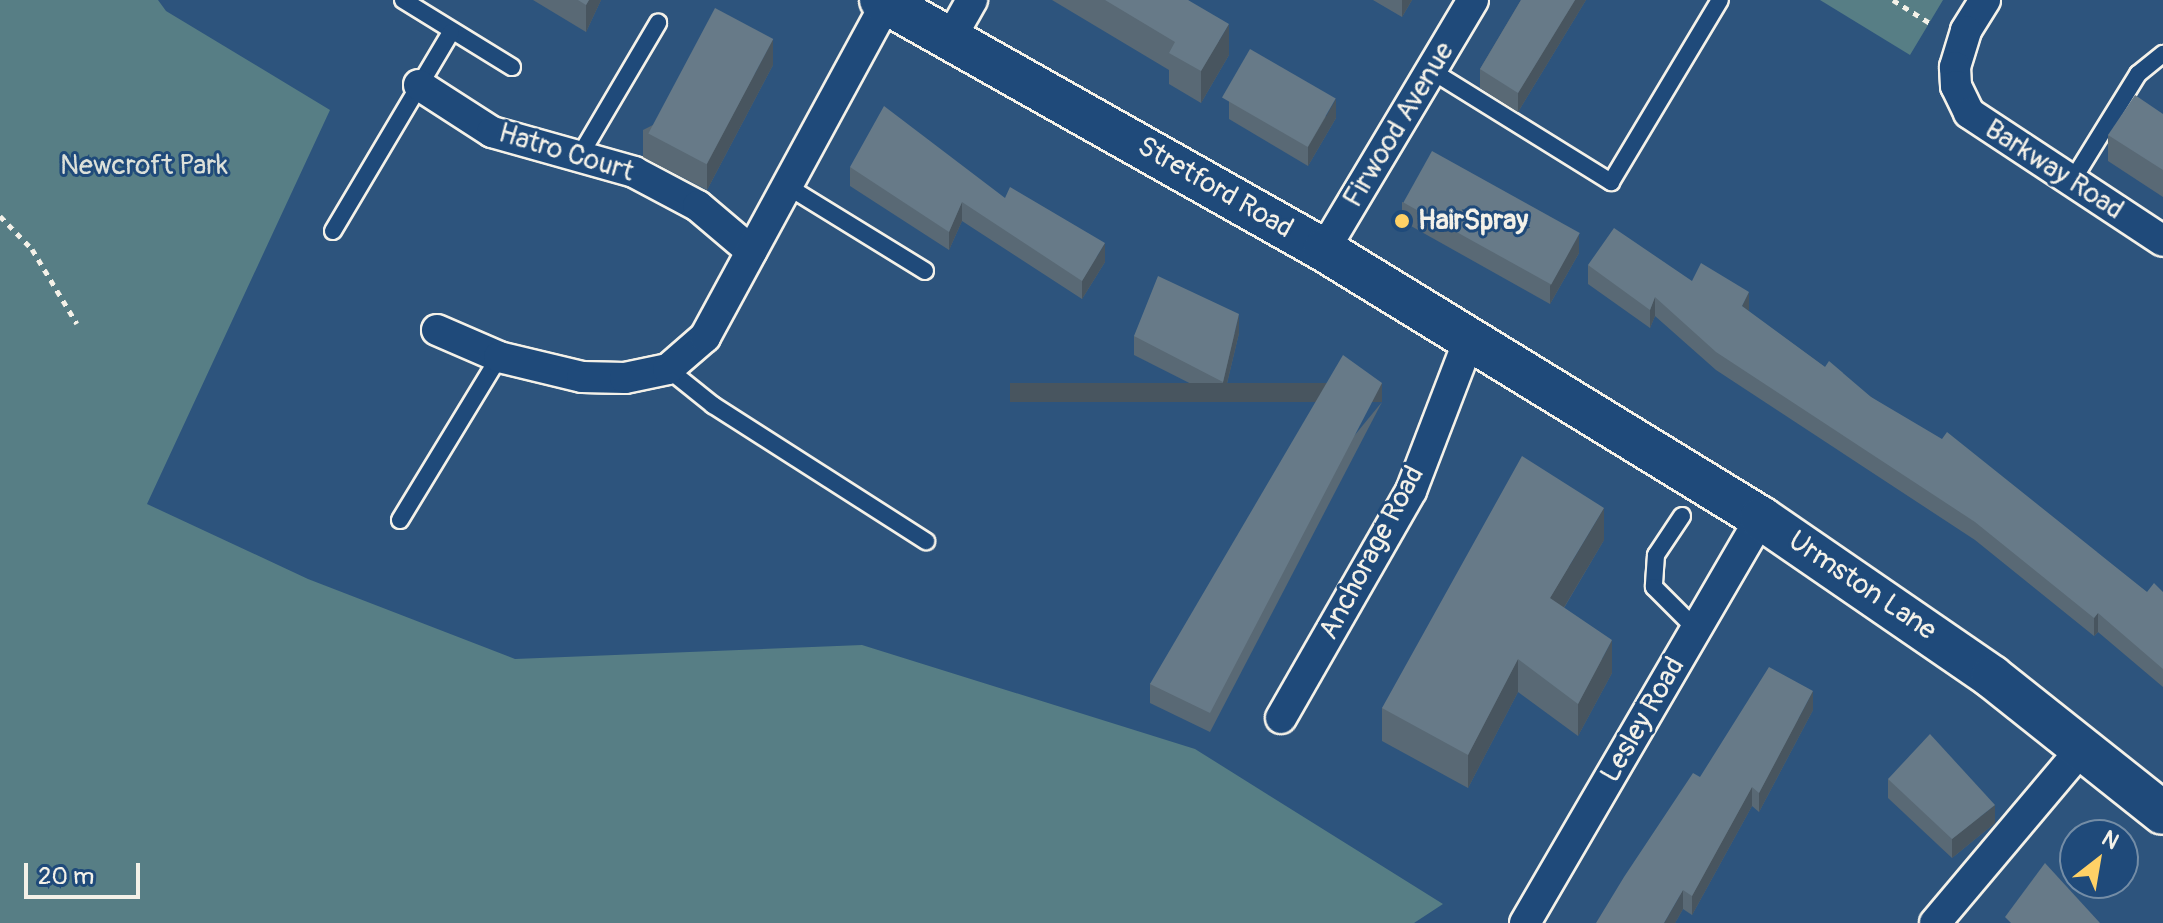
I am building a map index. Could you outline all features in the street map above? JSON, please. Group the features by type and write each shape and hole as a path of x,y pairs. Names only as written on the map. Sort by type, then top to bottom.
{"main road":[{"name":"Stretford Road","path":"884,1 1324,250 1544,384"},
{"name":"Urmston Lane","path":"1544,384 1761,518 1915,622 2084,746 2163,813"}],"street":[{"path":"951,37 972,0"},
{"name":"Firwood Avenue","path":"1324,250 1473,0"},
{"name":"Barkway Road","path":"1985,0 1962,41 1956,86 1969,113 2163,241"},
{"path":"437,330 499,357 582,377 625,378 668,369 705,337 884,1"},
{"name":"Hatro Court","path":"419,85 492,132 634,172 698,206 751,251"},
{"name":"Anchorage Road","path":"1281,718 1411,491 1470,337"},
{"name":"Lesley Road","path":"1525,923 1761,518"},
{"path":"1935,923 2084,746"}],"lane":[{"path":"403,0 512,67"},
{"path":"1432,71 1611,182 1720,0"},
{"path":"579,157 658,23"},
{"path":"333,231 451,32"},
{"path":"2072,181 2138,74 2163,54"},
{"path":"787,186 925,271"},
{"path":"400,520 499,357"},
{"path":"668,369 713,405 926,541"},
{"path":"1682,516 1656,555 1654,587 1696,629"}],"path":[{"path":"1893,0 1962,41"},
{"path":"0,216 32,249 77,324"}],"green space":[{"name":"Newcroft Park","path":"0,0 158,0 166,11 330,110 147,504 308,579 515,659 862,645 1195,749 1443,904 1414,923 0,923"},
{"path":"1820,0 1943,0 1910,55"}],"building":[{"path":"1105,0 1188,0 1229,24 1201,71 1169,53 1175,42"},
{"path":"1521,0 1575,0 1518,93 1480,69"},
{"path":"715,8 773,39 707,164 648,133"},
{"path":"1250,49 1336,98 1308,147 1222,97"},
{"path":"2135,95 2163,114 2163,170 2108,135"},
{"path":"884,106 1005,198 1010,187 1105,243 1082,281 962,202 949,232 850,167"},
{"path":"1432,151 1580,233 1551,285 1403,203"},
{"path":"1614,228 1692,281 1701,263 1749,292 1742,306 1825,367 1829,361 1871,397 1942,439 1947,432 2147,592 2154,583 2163,592 2163,669 2098,613 2094,618 1975,522 1716,352 1655,297 1650,310 1588,265"},
{"path":"1158,276 1239,314 1223,382 1134,336"},
{"path":"1343,355 1382,383 1210,713 1150,684"},
{"path":"1522,456 1604,508 1550,598 1612,640 1578,704 1518,659 1468,755 1382,708"},
{"path":"1769,667 1813,691 1759,793 1752,787 1692,896 1683,890 1664,923 1596,923 1693,773 1700,777"},
{"path":"1930,734 1995,805 1952,839 1888,779"},
{"path":"2045,863 2059,878 2059,899 2078,899 2100,923 2011,923 2005,917"}],"place":[{"name":"HairSpray","path":"1402,221"}]}
